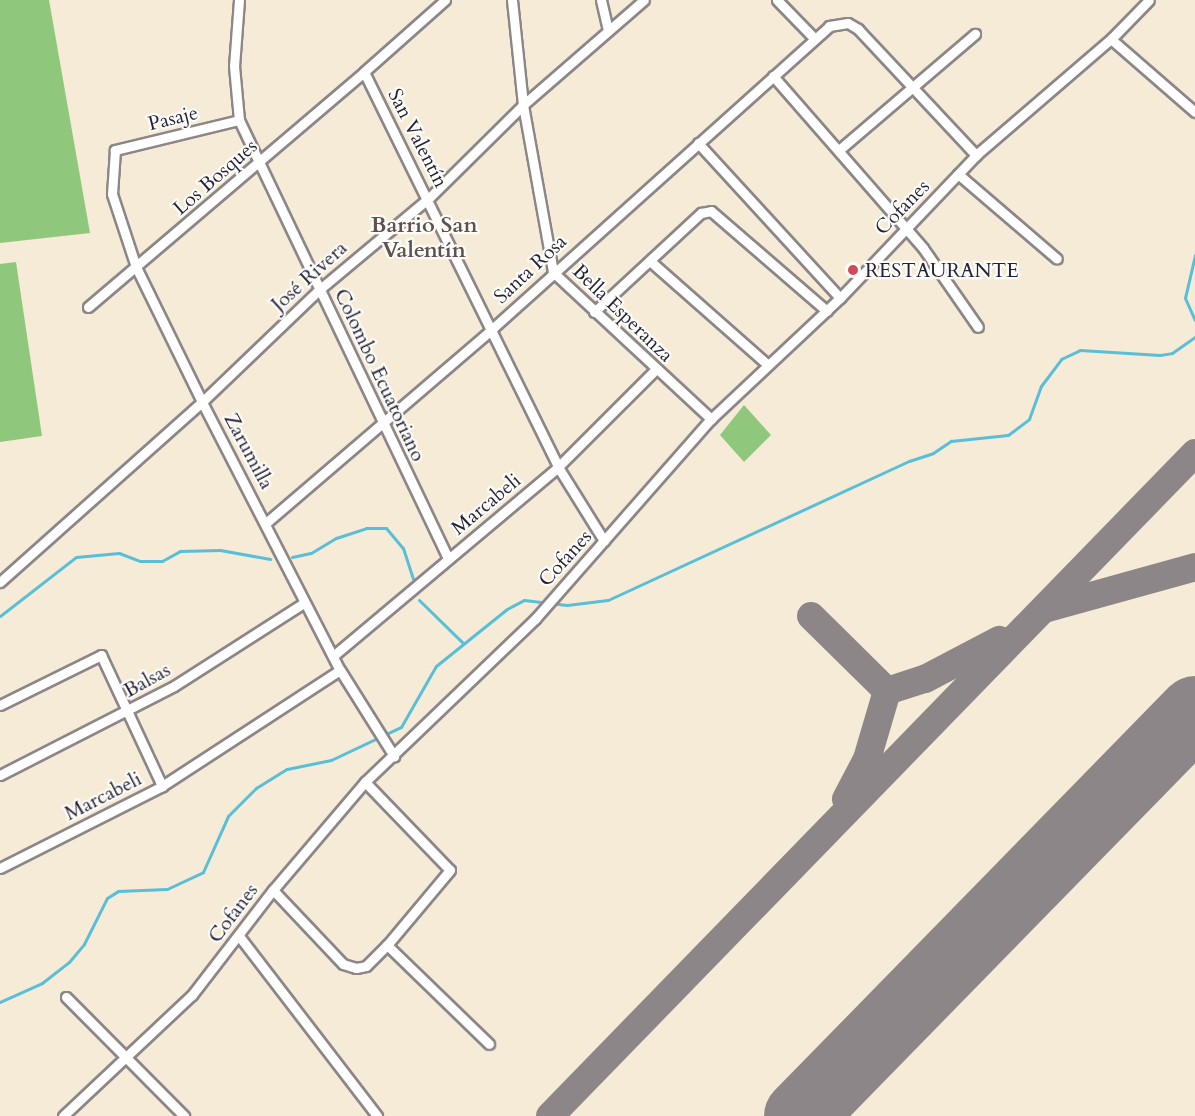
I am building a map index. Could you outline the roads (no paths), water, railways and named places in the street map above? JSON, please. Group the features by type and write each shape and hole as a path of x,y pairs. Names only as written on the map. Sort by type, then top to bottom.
{"street":[{"name":"Colombo Ecuatoriano","path":"239,0 234,66 239,120 320,288 382,425 448,559"},
{"path":"364,72 445,0"},
{"name":"Bella Esperanza","path":"512,0 523,105 553,272 655,370 711,419"},
{"path":"601,0 608,30"},
{"name":"José Rivera","path":"0,582 202,402 320,288 429,198 523,105 644,0"},
{"path":"777,0 814,38"},
{"name":"Cofanes","path":"63,1116 192,995 273,890 364,782 394,756 535,619 711,419 767,364 827,311 976,155 1111,39 1149,0"},
{"name":"Santa Rosa","path":"267,522 493,328 829,26 848,23 913,87"},
{"path":"839,150 975,34"},
{"path":"1111,39 1195,112"},
{"name":"Los Bosques","path":"88,307 364,72"},
{"name":"San Valentín","path":"364,72 493,328 558,467 604,541"},
{"path":"772,76 906,228 978,327"},
{"path":"913,87 976,155"},
{"name":"Pasaje","path":"115,150 239,120"},
{"path":"698,143 840,298"},
{"name":"Zarumilla","path":"115,150 112,194 136,267 202,402 267,522 304,603 339,670 394,756"},
{"path":"958,174 1057,259"},
{"path":"594,312 701,213 711,211 827,311"},
{"path":"650,261 767,364"},
{"name":"Marcabeli","path":"333,656 558,467 655,370"},
{"name":"Balsas","path":"0,775 128,711 304,603"},
{"path":"0,705 101,655 162,786"},
{"name":"Marcabeli","path":"0,868 162,786 339,670"},
{"path":"273,890 343,964 356,968 366,966 387,945 450,870 364,782"},
{"path":"239,936 377,1116"},
{"path":"387,945 489,1044"},
{"path":"66,997 184,1116"}],"waterway":[{"path":"1195,255 1185,298 1195,320"},
{"path":"0,1002 42,983 69,962 84,944 107,898 118,891 167,889 203,872 228,816 256,788 287,769 331,760 401,727 436,666 507,609 524,600 567,605 608,600 909,461 933,453 951,441 1008,435 1029,419 1041,386 1061,359 1080,350 1160,355 1172,353 1195,337"},
{"path":"292,557 311,553 336,538 366,528 386,528 403,548 413,578"},
{"path":"0,616 76,557 119,553 140,561 162,561 180,551 220,550 270,559"},
{"path":"419,600 463,643"}],"place":[{"name":"RESTAURANTE","path":"853,270"}],"district":[{"name":"Barrio San Valentín","path":"424,238"}]}
